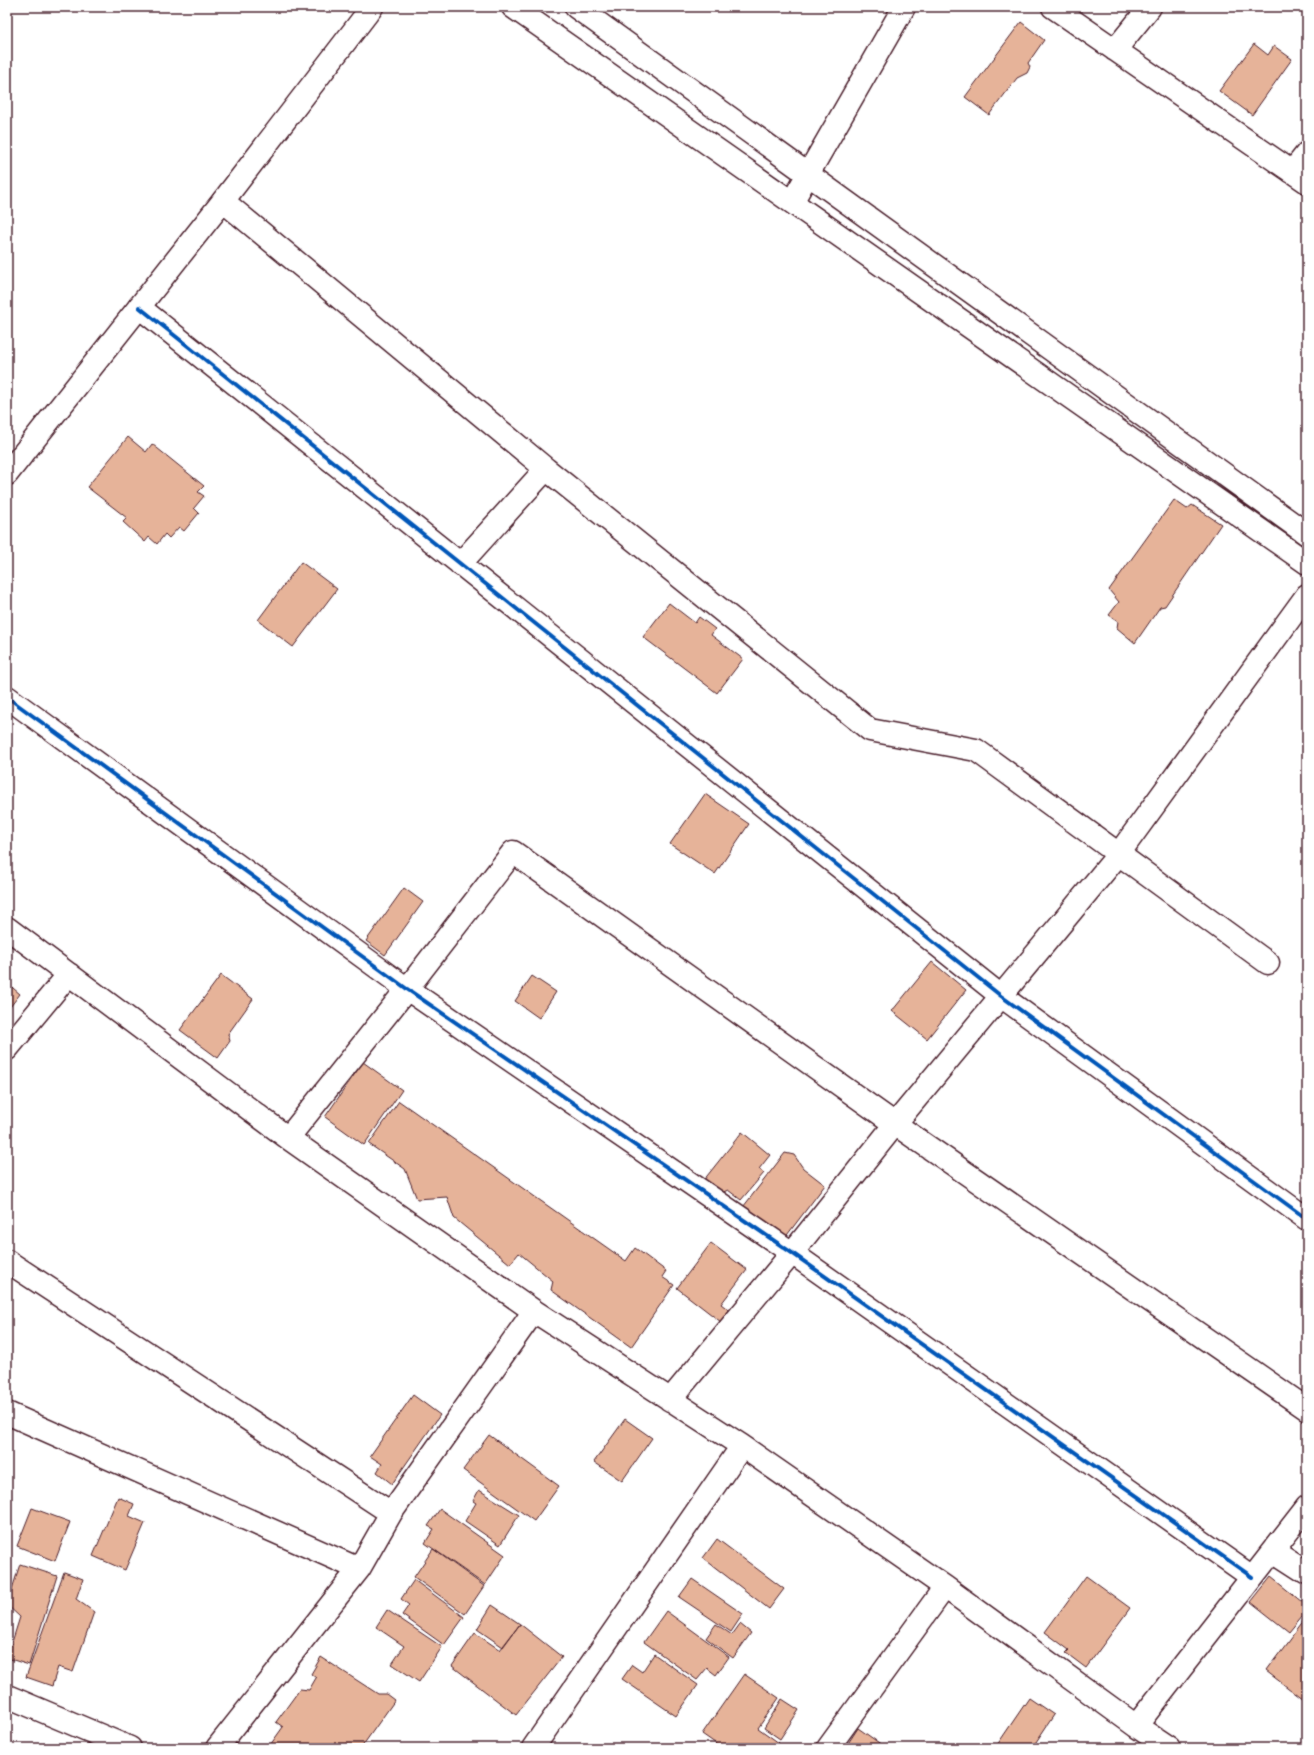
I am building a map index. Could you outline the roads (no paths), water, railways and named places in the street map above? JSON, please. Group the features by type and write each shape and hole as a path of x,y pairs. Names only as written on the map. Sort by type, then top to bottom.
{"street":[{"path":"7,474 223,201 372,7"},
{"path":"513,7 1307,563"},
{"path":"576,7 1307,534"},
{"path":"792,202 904,7"},
{"path":"1053,7 1299,177 1307,153"},
{"path":"1116,50 1150,7"},
{"path":"223,201 546,469 870,730 976,750 1268,963"},
{"path":"139,308 1001,996 1307,1219"},
{"path":"460,564 546,469"},
{"path":"670,1400 792,1253 894,1124 1118,855 1307,595"},
{"path":"7,697 407,989 792,1253 1252,1577"},
{"path":"288,1138 407,989 513,852 894,1124 1307,1409"},
{"path":"7,928 288,1138 534,1311 742,1446 945,1586 1136,1726 1169,1748"},
{"path":"7,1049 69,974"},
{"path":"7,1261 391,1513"},
{"path":"217,1748 359,1569 391,1513 534,1311"},
{"path":"7,1413 359,1569"},
{"path":"533,1748 742,1446"},
{"path":"1136,1726 1307,1507"},
{"path":"1273,1551 1307,1573"},
{"path":"828,1748 945,1586"},
{"path":"7,1696 130,1748"}]}
